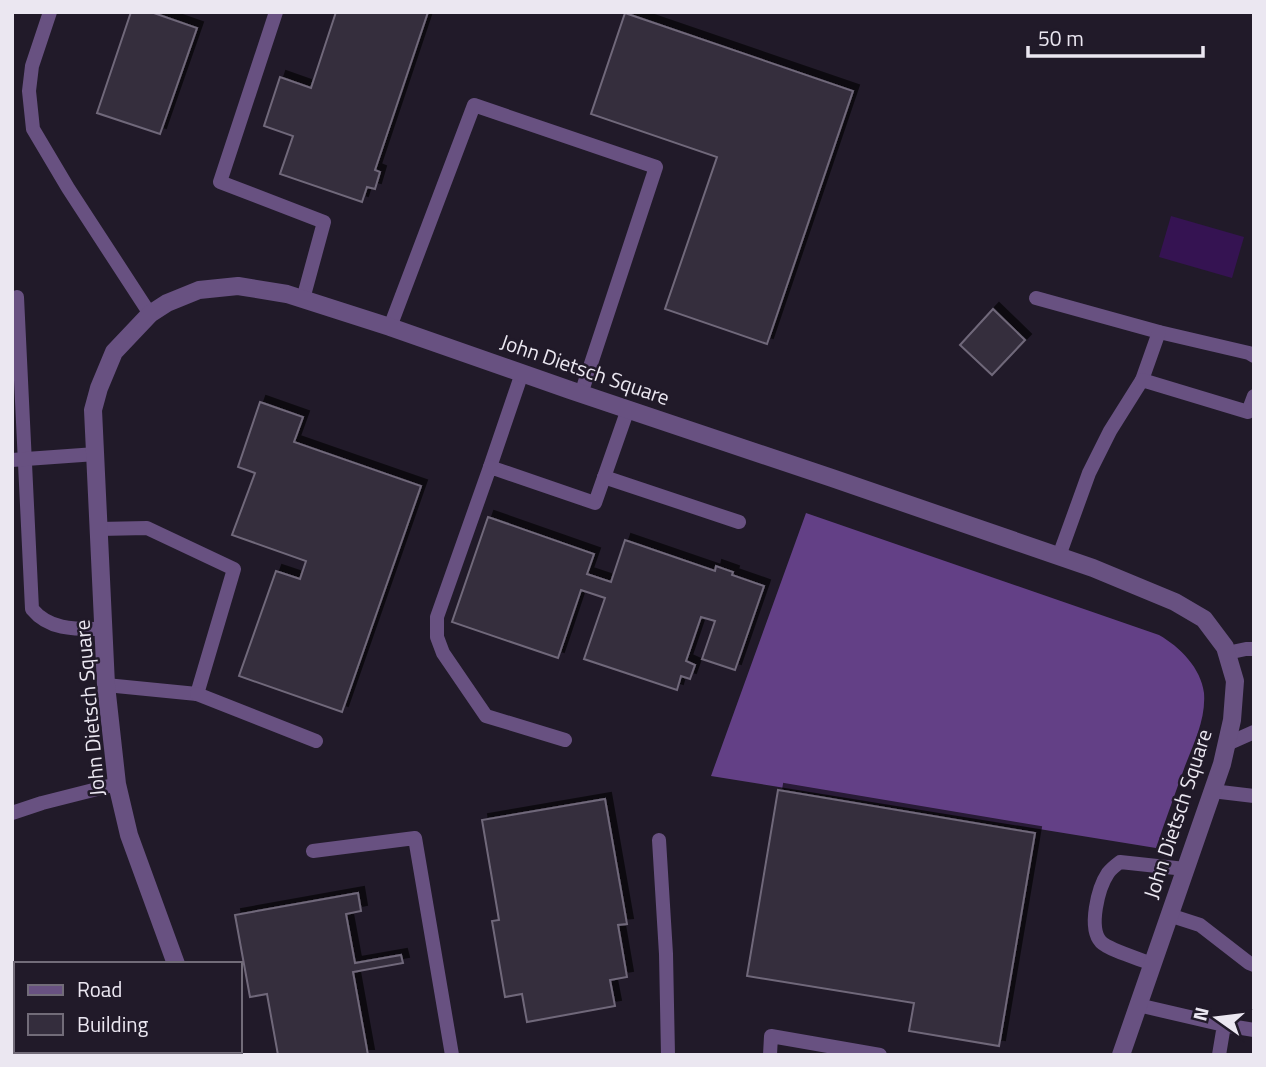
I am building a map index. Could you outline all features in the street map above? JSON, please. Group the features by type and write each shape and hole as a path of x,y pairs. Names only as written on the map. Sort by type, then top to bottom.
{"street":[{"name":"John Dietsch Square","path":"175,962 129,835 117,784 106,685 93,410 99,387 114,352 150,314 167,303 199,290 238,286 303,299 820,473 1093,568 1175,602 1204,619 1225,647 1235,681 1232,720 1222,764 1121,1055"}],"lane":[{"path":"50,12 32,66 29,91 33,129 150,314"},
{"path":"276,12 220,182 324,222 303,299"},
{"path":"390,327 474,105 643,162 656,167 581,394"},
{"path":"17,296 19,460 32,609 38,617 50,624 70,629 104,629"},
{"path":"1036,298 1254,356"},
{"path":"1059,556 1089,473 1110,431 1142,380 1159,332"},
{"path":"522,373 437,617 437,637 443,653 486,716 565,740"},
{"path":"1142,380 1248,412 1254,396"},
{"path":"490,467 595,503 628,409"},
{"path":"19,460 96,454"},
{"path":"604,477 739,522"},
{"path":"99,529 148,528 234,569 197,694"},
{"path":"1227,653 1254,649"},
{"path":"106,685 197,694 316,741"},
{"path":"1227,744 1254,732"},
{"path":"12,813 117,784"},
{"path":"1212,791 1254,796"},
{"path":"313,851 415,838 452,1055"},
{"path":"659,840 666,954 668,1055"},
{"path":"1152,964 1104,944 1096,935 1095,915 1100,891 1107,874 1120,862 1185,869"},
{"path":"1169,915 1200,925 1254,965"},
{"path":"1138,1005 1224,1026 1254,1030"},
{"path":"1219,1055 1224,1026"},
{"path":"770,1055 771,1036 880,1055"}],"shaded area":[{"path":"1171,216 1244,237 1232,278 1159,257"},
{"path":"806,513 1159,635 1182,652 1199,675 1204,693 1203,712 1156,848 711,776"}],"building":[{"path":"131,12 151,12 197,28 160,134 97,113"},
{"path":"336,12 428,12 375,170 380,172 375,189 367,187 362,202 280,174 293,136 264,126 280,77 311,88"},
{"path":"625,13 853,91 767,344 665,309 717,157 591,114"},
{"path":"993,309 1025,340 992,375 960,345"},
{"path":"260,402 303,417 294,442 421,486 342,712 239,676 276,571 300,579 306,561 232,535 255,473 238,467"},
{"path":"488,517 594,554 587,574 611,582 625,540 715,571 716,566 733,572 732,575 764,586 735,670 702,659 715,621 701,617 686,661 695,665 690,679 681,676 677,690 584,659 605,598 581,590 558,658 452,622"},
{"path":"778,790 1035,833 999,1046 909,1031 914,1003 747,976"},
{"path":"605,799 627,924 618,925 627,977 610,980 615,1006 527,1022 522,994 505,997 492,921 499,920 482,820"},
{"path":"358,893 361,911 346,914 355,963 401,955 403,963 353,972 368,1055 278,1055 267,994 250,997 235,915"},
{"path":"12,1031 14,1053 137,1053 137,1055 12,1055"}]}
